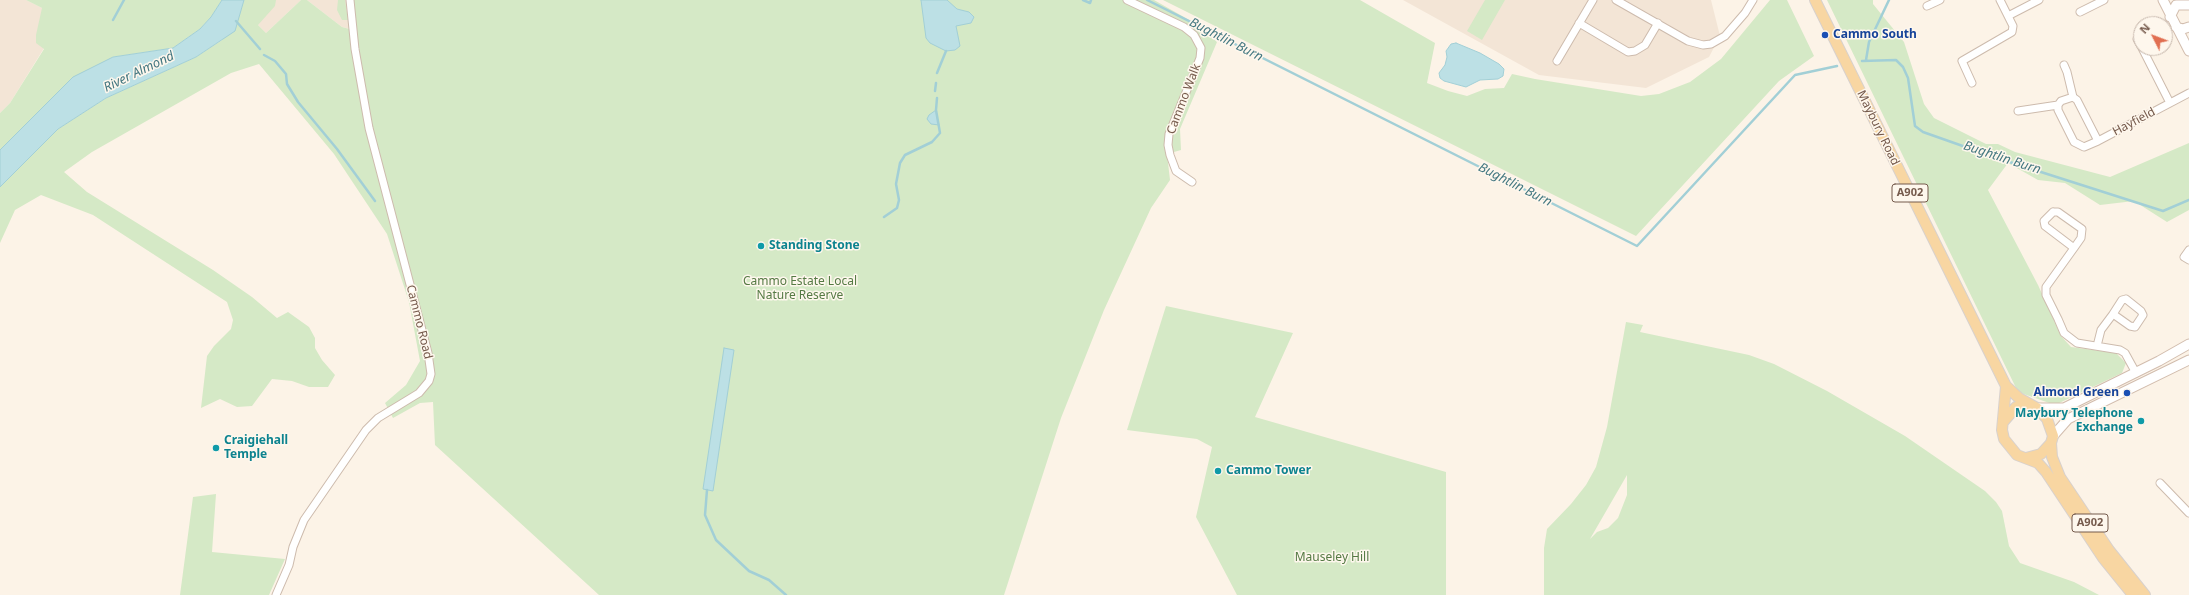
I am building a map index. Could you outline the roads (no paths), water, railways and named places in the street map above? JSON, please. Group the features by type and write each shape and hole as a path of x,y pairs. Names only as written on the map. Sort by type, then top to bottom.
{"main road":[{"name":"Maybury Road","path":"1815,0 2006,386 2047,419 2052,440 2054,465 2067,489 2109,550 2145,595"},
{"name":"Maybury Road","path":"2006,386 2002,430 2004,440 2014,452 2038,463 2046,472 2103,558 2132,595"},
{"path":"2004,421 2016,407 2034,407"},
{"path":"2026,458 2041,454 2052,440"}],"street":[{"name":"Cammo Road","path":"276,595 304,520 366,430 378,418 419,393 429,381 431,374 428,353 369,128 355,48 350,0"},
{"name":"Cammo Walk","path":"1127,0 1184,27 1194,36 1201,48 1200,58 1169,134 1168,144 1170,155 1176,171 1192,182"},
{"path":"1557,61 1593,0"},
{"path":"1616,0 1696,44 1711,44 1725,36 1745,13 1751,1"},
{"path":"1928,6 1938,0"},
{"path":"1972,83 1962,61 2012,32 2013,26 2000,0"},
{"path":"2008,16 2039,0"},
{"path":"2163,0 2170,16"},
{"path":"2170,16 2176,5 2189,4 2187,0"},
{"path":"2080,12 2101,1"},
{"path":"2173,22 2189,51"},
{"path":"1579,23 1628,52 1635,51 1645,45 1658,23"},
{"path":"2176,27 2183,29 2189,27"},
{"name":"Hayfield","path":"2146,56 2170,103"},
{"name":"Hayfield","path":"2064,65 2073,97 2077,100 2098,141"},
{"name":"Hayfield","path":"2058,105 2058,110 2074,142 2078,146 2084,147 2189,93"},
{"path":"2018,111 2058,105 2061,101 2073,97"},
{"path":"2074,248 2044,226 2044,221 2050,213 2058,212 2082,230 2081,238 2074,248 2046,287 2046,295 2064,333 2070,340 2077,343 2120,350 2125,353 2136,373"},
{"path":"2189,250 2184,257 2189,260"},
{"path":"2097,346 2101,330 2113,314"},
{"path":"2034,407 2064,408 2136,373 2189,344"},
{"path":"2052,440 2068,419 2189,360"},
{"path":"2160,483 2189,513"}],"water":[{"name":"River Almond","path":"222,0 244,0 235,31 196,57 106,98 58,129 0,187 0,150 73,77 113,57 173,48 200,29 211,17"},
{"path":"921,0 947,0 957,9 969,12 974,17 971,23 956,26 960,46 955,50 946,51 930,43 926,38"},
{"path":"1456,43 1480,53 1499,64 1504,69 1503,76 1498,79 1480,80 1466,87 1444,81 1440,78 1439,73 1445,65 1447,57 1446,51 1451,44"},
{"path":"936,110 939,125 931,124 927,119 929,115"},
{"path":"724,348 734,350 713,491 703,489"}],"waterway":[{"path":"113,20 124,0"},
{"name":"Bughtlin Burn","path":"1083,0 1090,3 1091,0"},
{"name":"Bughtlin Burn","path":"1147,0 1637,246 1795,75 1837,66"},
{"path":"1866,60 1869,42 1889,0"},
{"path":"236,21 260,49"},
{"path":"937,73 946,51"},
{"path":"264,55 275,61 286,74 287,84 298,102 337,149 375,201"},
{"name":"Bughtlin Burn","path":"1862,61 1896,60 1903,67 1908,78 1915,126 1923,132 1994,157 2163,211 2189,200"},
{"path":"935,91 936,83"},
{"path":"884,217 897,208 899,200 896,184 900,163 905,155 932,142 940,133 936,110 937,98"},
{"path":"707,490 705,515 716,540 749,571 769,580 786,595"}],"place":[{"name":"Cammo South","path":"1825,35"},
{"name":"Standing Stone","path":"761,246"},
{"name":"Almond Green","path":"2127,393"},
{"name":"Maybury Telephone Exchange","path":"2141,421"},
{"name":"Craigiehall Temple","path":"216,448"},
{"name":"Cammo Tower","path":"1218,471"}],"park label":[{"name":"Cammo Estate Local Nature Reserve","path":"800,289"},
{"name":"Mauseley Hill","path":"1332,558"}]}
